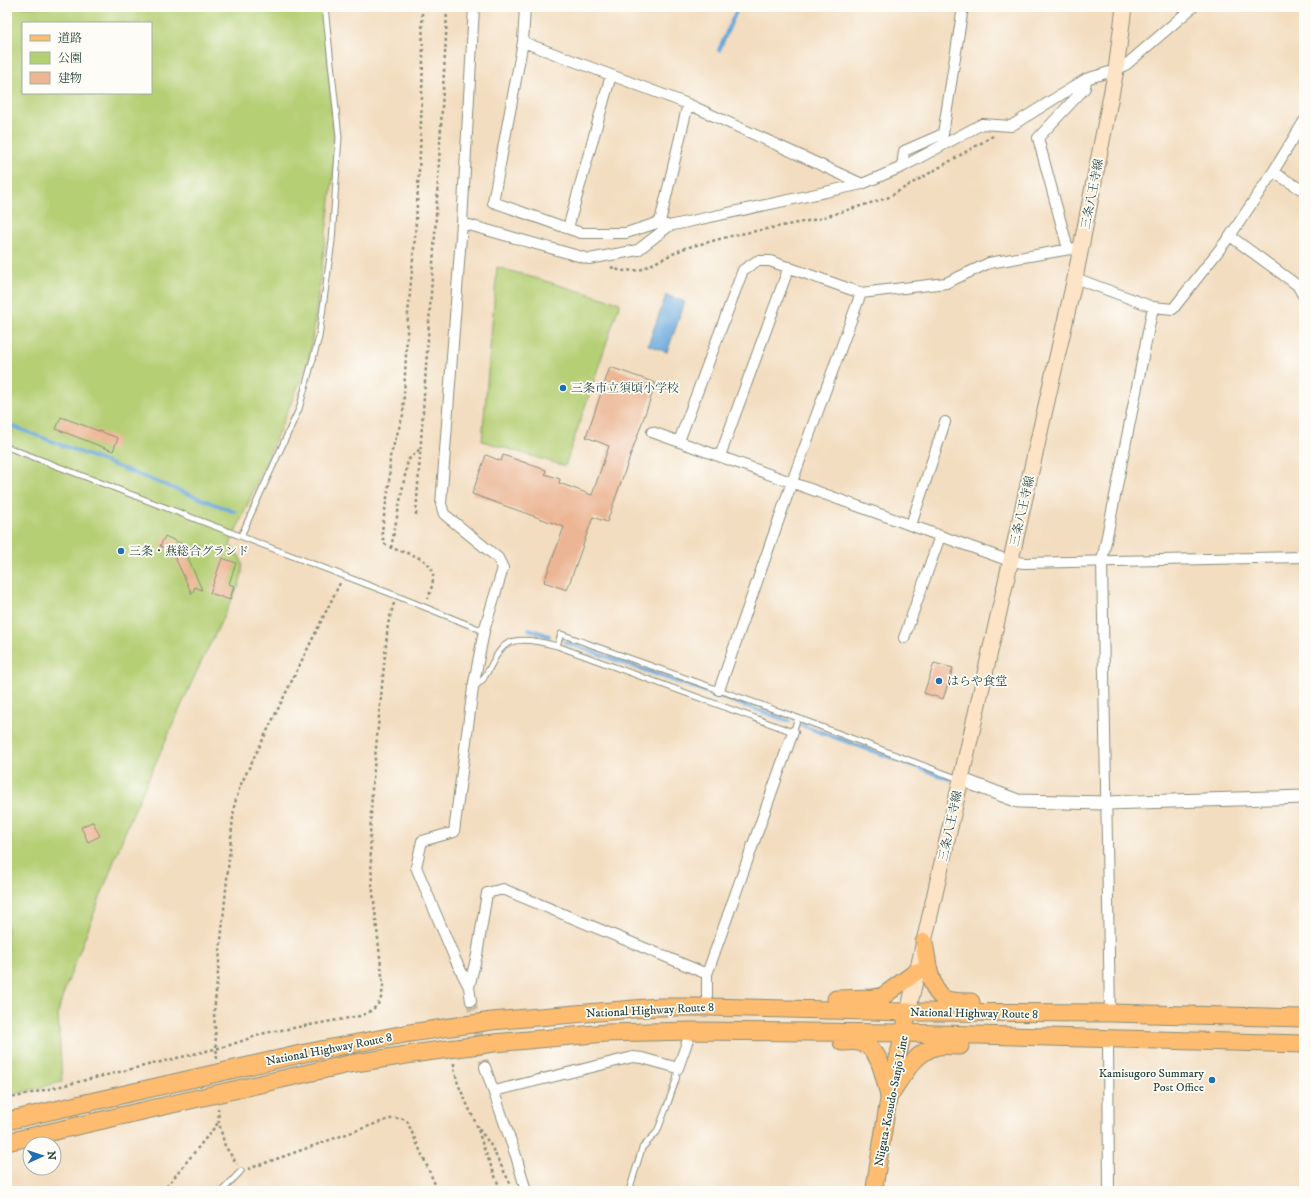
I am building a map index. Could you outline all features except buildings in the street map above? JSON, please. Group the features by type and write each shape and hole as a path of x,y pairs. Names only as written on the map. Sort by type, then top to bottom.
{"highway":[{"path":"924,942 931,977 935,987 943,999 952,1001 1012,1002 1052,1014"},
{"path":"798,1009 814,999 873,998 883,996 916,972"},
{"name":"National Highway Route 8","path":"7,1121 298,1054 410,1033 492,1021 658,1008 706,1007 908,1012 1052,1014 1110,1013 1304,1018"},
{"name":"National Highway Route 8","path":"7,1142 349,1064 494,1042 606,1033 691,1031 903,1033 1304,1044"},
{"path":"768,1031 786,1041 858,1042 864,1044 877,1058 882,1069 889,1096"},
{"path":"889,1096 910,1064 921,1054 938,1046 1000,1045 1023,1036"}],"main road":[{"name":"三条八王寺線","path":"908,1012 1075,278 1075,248 1116,70 1124,7"},
{"name":"Niigata-Kosudo-Sanjō Line","path":"874,1191 889,1096 908,1012"}],"street":[{"path":"471,1001 469,987 455,959 416,867 422,841 454,832 473,688 484,631 503,568 498,558 444,514 441,504 462,223 474,7"},
{"path":"525,7 523,42 494,202 580,233 626,233 862,184 902,167 982,124 1010,126 1086,79 1116,70 1127,64 1193,7"},
{"path":"902,167 904,151 943,134 963,7"},
{"path":"523,42 688,104 862,184"},
{"path":"568,228 611,75"},
{"path":"679,441 743,270 757,261 770,261 861,293 946,283 989,263 1075,248 1038,138 1084,88 1086,79"},
{"path":"462,223 589,259 638,250 664,224 688,104"},
{"path":"1075,278 1153,307 1173,309 1230,236 1273,172 1304,121"},
{"path":"1273,172 1304,191"},
{"path":"1230,236 1297,285 1304,297"},
{"path":"720,456 789,268"},
{"path":"719,690 792,482 861,293"},
{"path":"1110,1013 1102,561 1153,307"},
{"path":"911,525 946,422"},
{"path":"652,432 1010,561 1024,563 1304,557"},
{"path":"904,638 940,536"},
{"path":"706,1007 707,974 793,732"},
{"path":"960,779 1018,801 1106,803 1304,797"},
{"path":"469,987 477,955 487,893 503,889 707,974"},
{"path":"494,1091 633,1058 642,1058 678,1068 691,1031"},
{"path":"1108,1038 1108,1191"},
{"path":"485,1067 526,1191"}],"lane":[{"path":"241,536 299,409 320,336 332,242 339,137 326,7"},
{"path":"7,447 344,575 484,631"},
{"path":"557,646 561,634 798,718 960,779"},
{"path":"473,688 484,678 502,647 508,642 525,640 543,642 557,646 793,732 798,718"},
{"path":"637,1191 629,1190 642,1148 657,1132 676,1080 678,1068"},
{"path":"222,1191 241,1171"}],"path":[{"path":"422,7 423,60 420,153 408,314 403,415 390,457 389,485 382,533 384,543 391,548 414,555 426,563 432,570 434,576 426,608"},
{"path":"416,515 436,226 447,7"},
{"path":"589,259 621,271 640,270 685,248 736,235 818,219 887,198 1010,126"},
{"path":"391,548 408,460 421,448"},
{"path":"217,1063 214,1013 234,807 240,786 344,575"},
{"path":"7,1098 217,1048 265,1033 360,1016 371,1011 378,1005 383,995 383,972 372,883 370,838 372,789 388,624 397,596"},
{"path":"454,1060 454,1068 458,1084 477,1126 483,1146 501,1191"},
{"path":"218,1101 219,1123 225,1146 241,1171 389,1119 401,1118 407,1121 438,1191"},
{"path":"163,1191 219,1123"},
{"path":"477,1126 490,1144 514,1191"}],"green space":[{"name":"三条・燕総合グランド","path":"7,7 323,7 334,134 333,177 316,312 308,361 230,545 241,559 242,563 242,572 239,585 196,673 129,822 64,992 58,1012 62,1082 7,1096"},
{"path":"497,267 620,303 565,466 482,441"}],"water":[{"path":"666,295 685,302 667,352 648,345"}],"waterway":[{"path":"719,50 738,7"},
{"path":"7,424 235,512"},
{"path":"529,629 549,636"},
{"path":"565,642 789,721"},
{"path":"801,725 950,779"}],"tunnel":[{"path":"471,1001 485,1067"}],"place":[{"name":"三条市立須頃小学校","path":"563,388"},
{"name":"三条・燕総合グランド","path":"121,551"},
{"name":"はらや食堂","path":"939,681"},
{"name":"Kamisugoro Summary Post Office","path":"1212,1080"}]}
